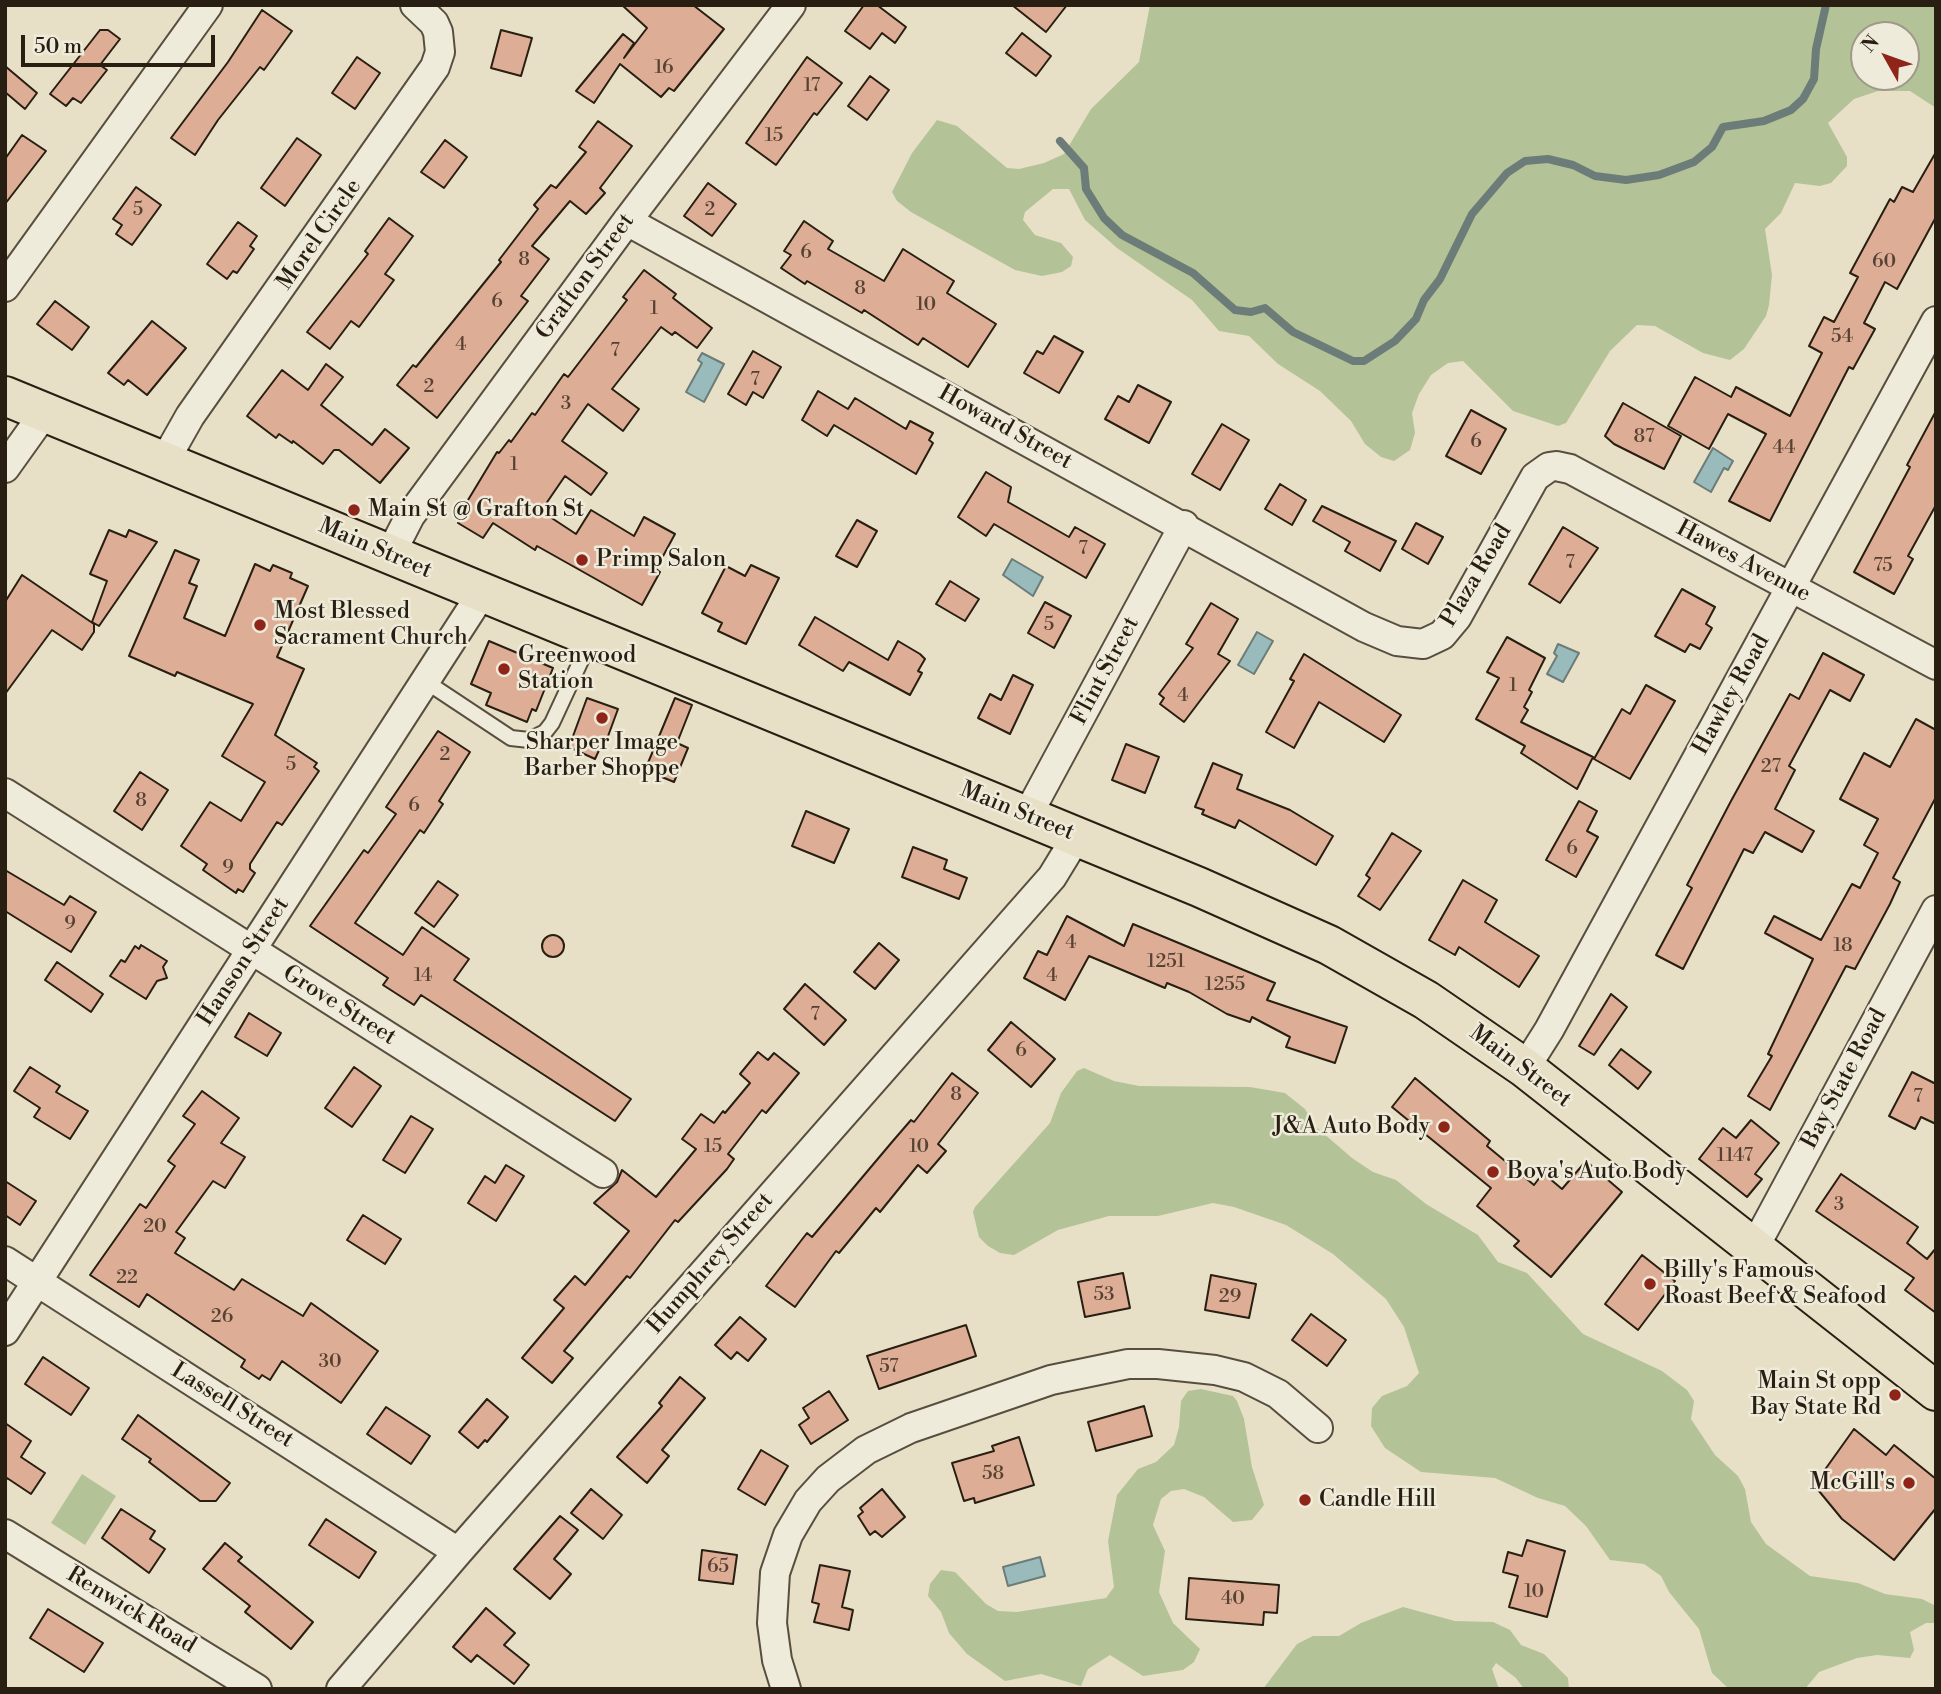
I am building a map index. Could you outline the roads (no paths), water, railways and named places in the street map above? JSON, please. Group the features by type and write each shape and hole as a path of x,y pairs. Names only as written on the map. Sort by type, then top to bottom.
{"main road":[{"name":"Main Street","path":"5,396 1077,836 1329,945 1426,1000 1525,1068 1936,1391"}],"street":[{"path":"5,287 208,5"},
{"name":"Morel Circle","path":"164,462 190,416 435,67 440,52 438,32 434,23 415,5"},
{"name":"Grafton Street","path":"390,555 410,516 627,221 792,5"},
{"name":"Howard Street","path":"627,221 1382,635"},
{"name":"Hawley Road","path":"1525,1068 1792,588 1936,321"},
{"path":"5,468 45,412"},
{"name":"Hawes Avenue","path":"1549,467 1570,469 1936,664"},
{"name":"Plaza Road","path":"1382,635 1411,644 1423,644 1442,635 1457,617 1531,483 1549,467"},
{"name":"Flint Street","path":"1027,816 1184,526"},
{"name":"Hanson Street","path":"5,1331 482,593"},
{"name":"Grove Street","path":"5,793 603,1173"},
{"name":"Humphrey Street","path":"341,1689 458,1552 1052,877 1077,836"},
{"name":"Bay State Road","path":"1754,1248 1936,910"},
{"name":"Lassell Street","path":"5,1261 458,1552"},
{"path":"786,1689 775,1649 772,1614 775,1573 788,1535 808,1500 828,1479 866,1450 911,1428 1051,1380 1128,1364 1215,1370 1244,1377 1278,1394 1318,1428"},
{"name":"Renwick Road","path":"5,1534 257,1689"}],"lane":[{"path":"425,681 506,735 529,740 545,732 552,723 592,638"}],"water":[{"path":"702,353 724,364 704,402 686,392 702,363 698,360"},
{"path":"1713,448 1733,461 1728,470 1724,468 1711,492 1694,482"},
{"path":"1012,559 1043,577 1033,596 1003,575"},
{"path":"1257,632 1273,641 1254,674 1238,665"},
{"path":"1558,644 1579,653 1563,682 1547,674 1557,656 1554,653"},
{"path":"1040,1557 1045,1576 1008,1586 1003,1567"}],"waterway":[{"path":"1060,141 1084,168 1086,189 1104,218 1122,235 1193,273 1235,310 1251,312 1265,308 1293,332 1353,361 1364,361 1395,341 1416,319 1424,300 1440,279 1472,214 1507,173 1525,161 1548,159 1573,165 1595,176 1626,180 1659,175 1694,162 1712,147 1723,127 1764,121 1791,110 1803,99 1814,79 1816,49 1826,5"}],"place":[{"name":"Main St @ Grafton St","path":"354,510"},
{"name":"Primp Salon","path":"582,560"},
{"name":"Most Blessed Sacrament Church","path":"260,625"},
{"name":"Greenwood Station","path":"504,669"},
{"name":"Sharper Image Barber Shoppe","path":"602,718"},
{"name":"J&A Auto Body","path":"1444,1127"},
{"name":"Bova's Auto Body","path":"1493,1172"},
{"name":"Billy's Famous Roast Beef & Seafood","path":"1650,1284"},
{"name":"Main St opp Bay State Rd","path":"1895,1395"},
{"name":"McGill's","path":"1909,1483"},
{"name":"Candle Hill","path":"1305,1500"}]}
